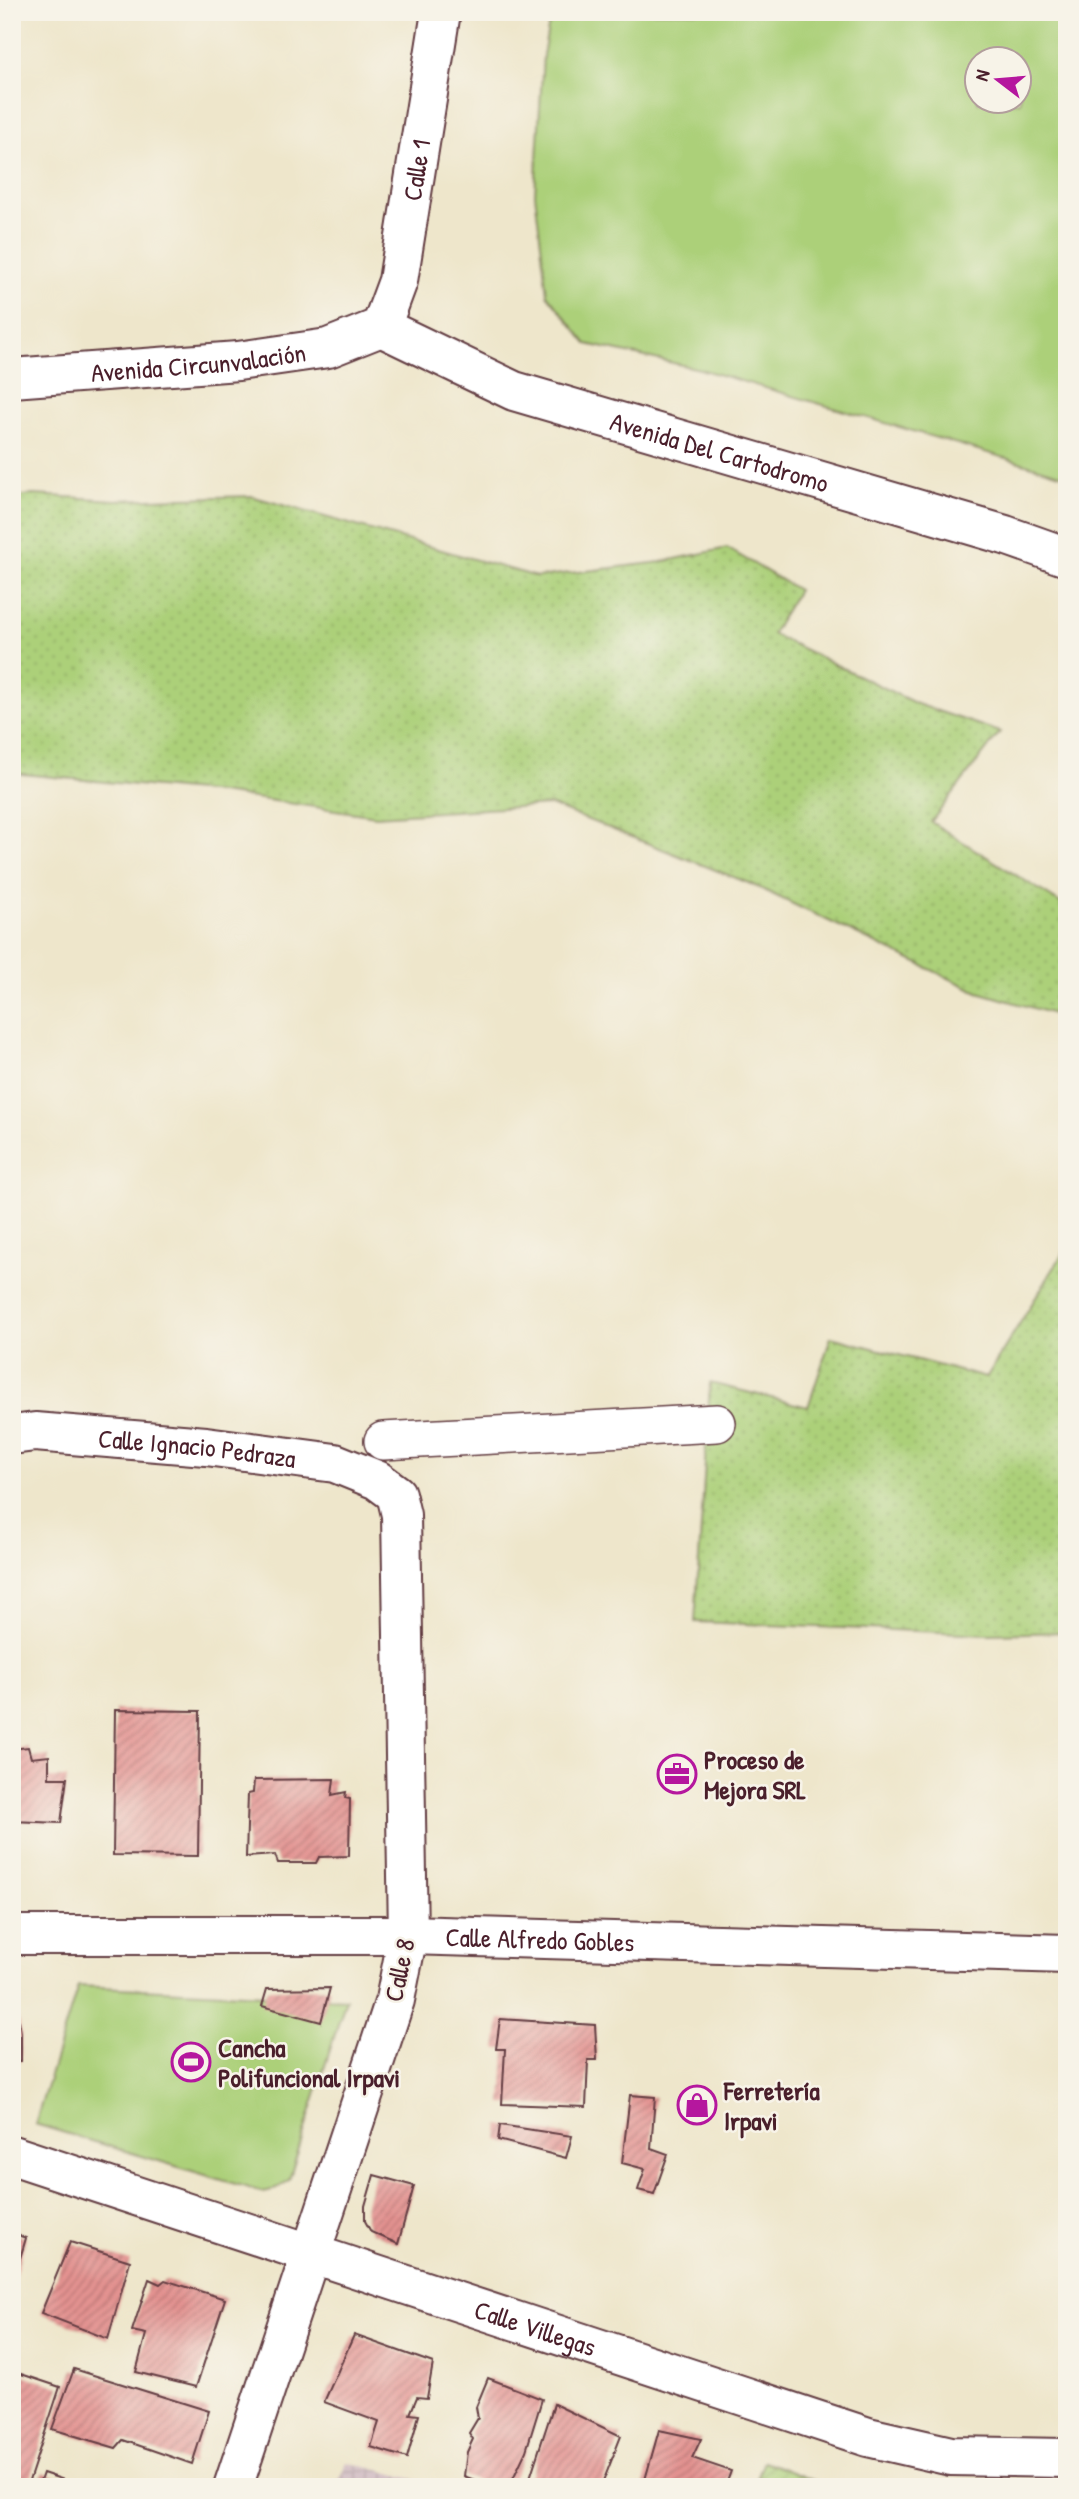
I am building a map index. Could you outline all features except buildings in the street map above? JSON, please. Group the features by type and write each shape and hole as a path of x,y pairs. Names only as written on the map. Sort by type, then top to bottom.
{"street":[{"name":"Calle 1","path":"381,327 398,281 441,12"},
{"name":"Avenida Circunvalación","path":"12,378 238,361 328,348 381,327"},
{"name":"Avenida Del Cartodromo","path":"381,327 514,391 1005,535 1067,557"},
{"path":"383,1441 718,1423"},
{"name":"Calle Ignacio Pedraza","path":"12,1435 35,1432 206,1446 335,1463 377,1480"},
{"name":"Calle 8","path":"233,2487 395,2000 408,1935 401,1515 396,1494 377,1480"},
{"name":"Calle Alfredo Gobles","path":"12,1935 408,1935 1067,1954"},
{"name":"Calle Villegas","path":"12,2155 868,2437 951,2456 1067,2458"}],"shaded area":[{"path":"347,2462 429,2483 428,2487 336,2487"}],"green space":[{"path":"551,12 1067,12 1067,476 700,369 587,344 547,294 535,194 543,55"},
{"path":"34,495 115,500 251,496 537,577 661,562 727,548 798,590 772,634 917,704 1000,732 931,822 1067,907 1067,1018 978,992 751,884 550,805 376,816 220,793 12,773 12,497"},
{"path":"1067,1247 1067,1632 989,1634 695,1622 710,1383 808,1407 831,1337 986,1378"},
{"name":"Cancha Polifuncional Irpavi","path":"78,1986 346,1999 289,2180 277,2189 262,2192 35,2124"},
{"path":"764,2461 827,2486 754,2487"}],"place":[{"name":"Proceso de Mejora SRL","path":"677,1774"},
{"name":"Cancha Polifuncional Irpavi","path":"191,2062"},
{"name":"Ferretería Irpavi","path":"697,2105"}]}
